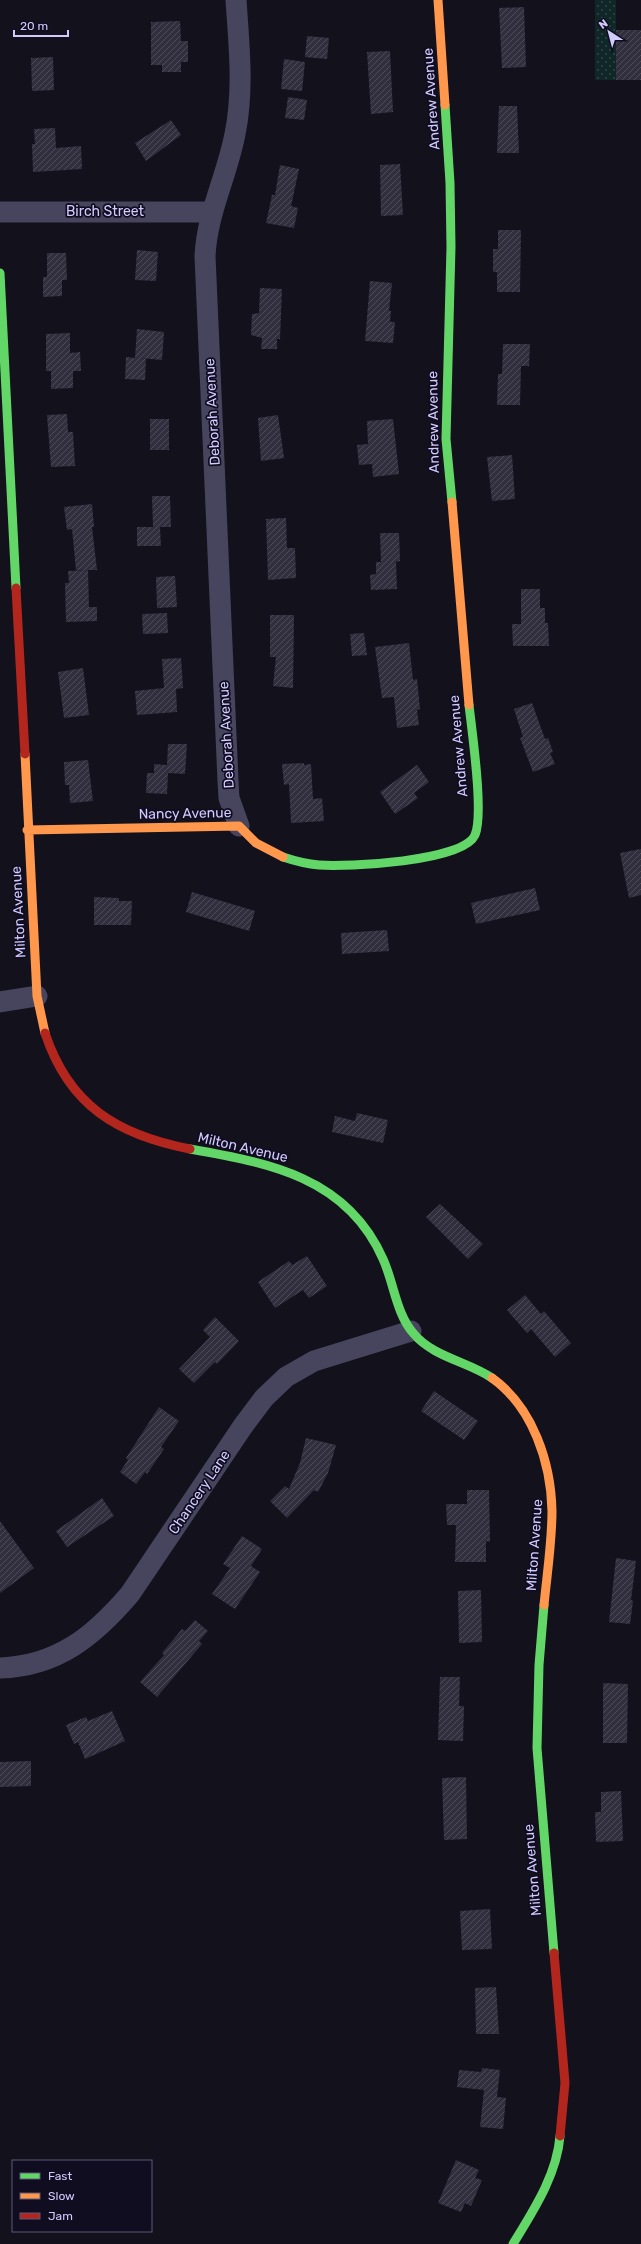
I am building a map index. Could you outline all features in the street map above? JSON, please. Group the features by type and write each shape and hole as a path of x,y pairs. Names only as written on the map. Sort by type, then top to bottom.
{"street":[{"name":"Deborah Avenue","path":"236,0 240,86 239,106 228,163 211,212 206,236 205,256 225,721 230,798 239,826"},
{"name":"Andrew Avenue","path":"438,0 450,183 451,247 446,439 479,813 476,832 471,841"},
{"name":"Birch Street","path":"0,212 211,212"},
{"name":"Milton Avenue","path":"0,273 27,830 37,996 40,1019 50,1049 64,1079 80,1100 100,1115 139,1135 168,1145 243,1158 295,1173 310,1180 340,1201 356,1215 383,1259 411,1331 421,1341 484,1372 516,1403 538,1440 548,1475 552,1497 539,1665 537,1748 565,2083 560,2141 555,2160 541,2196 513,2244"},
{"name":"Nancy Avenue","path":"27,830 239,826 254,842 276,854 313,865 338,868 455,851 471,841"},
{"path":"0,1002 37,996"},
{"name":"Chancery Lane","path":"0,1668 14,1668 43,1660 73,1647 94,1632 110,1617 130,1594 243,1426 264,1398 286,1377 314,1361 411,1331"}],"green space":[{"path":"595,0 616,0 616,80 595,80"}],"building":[{"path":"524,7 526,67 502,68 499,8"},
{"path":"180,21 181,41 188,41 188,62 181,62 181,72 162,72 162,65 151,65 151,22"},
{"path":"616,30 641,30 641,80 616,80"},
{"path":"307,36 329,38 327,59 305,57"},
{"path":"390,51 393,112 371,114 367,52"},
{"path":"53,57 54,90 32,91 31,58"},
{"path":"284,59 305,62 302,91 281,89"},
{"path":"288,97 307,100 304,120 285,118"},
{"path":"499,106 517,106 519,153 497,153"},
{"path":"171,120 181,135 146,161 135,143"},
{"path":"55,128 56,148 81,146 82,169 33,172 32,144 35,144 34,129"},
{"path":"400,164 403,215 381,216 380,165"},
{"path":"280,165 299,169 291,206 298,208 294,228 266,223 272,195 275,195"},
{"path":"498,230 521,230 520,292 497,292 497,272 493,272 493,249 498,249"},
{"path":"137,250 158,252 156,281 135,280"},
{"path":"47,253 66,253 67,280 62,280 62,296 43,297 43,277 47,277"},
{"path":"370,281 392,283 389,311 391,311 390,322 395,322 393,343 365,341"},
{"path":"260,288 282,289 280,339 277,339 277,349 261,349 262,338 251,335 252,314 259,313"},
{"path":"137,329 164,332 162,360 139,358 146,359 145,380 125,379 126,357 135,358"},
{"path":"70,333 70,353 80,352 81,371 73,371 73,388 51,389 51,371 46,371 46,334"},
{"path":"503,344 530,344 529,366 521,366 520,405 497,405 498,374 502,374"},
{"path":"67,414 68,432 73,432 75,466 51,467 47,415"},
{"path":"278,415 284,458 261,461 258,418"},
{"path":"150,419 169,419 169,450 150,450"},
{"path":"393,419 399,474 373,477 372,464 359,465 357,445 368,444 367,421"},
{"path":"512,455 515,499 492,501 487,457"},
{"path":"152,496 170,496 171,527 153,527"},
{"path":"92,504 94,527 92,527 97,570 76,570 72,529 67,530 64,507"},
{"path":"286,518 287,548 295,548 296,578 268,580 266,519"},
{"path":"137,527 160,527 161,546 137,546"},
{"path":"380,533 399,533 400,561 396,562 397,589 371,590 370,575 376,574 376,562 381,562"},
{"path":"88,570 89,607 97,607 97,621 66,622 65,583 69,583 68,571"},
{"path":"175,576 177,607 157,608 156,577"},
{"path":"521,589 540,589 540,608 545,608 545,623 548,623 549,646 513,646 512,624 521,624"},
{"path":"167,613 168,633 143,634 142,614"},
{"path":"270,615 294,615 293,688 273,686 276,657 270,657"},
{"path":"364,633 367,655 352,656 350,634"},
{"path":"409,643 413,680 417,679 420,709 417,710 419,725 397,728 394,697 382,698 375,647"},
{"path":"181,658 183,688 176,689 177,712 137,715 135,691 164,688 162,659"},
{"path":"83,668 89,715 64,718 58,672"},
{"path":"532,703 545,739 548,738 553,752 550,753 555,764 533,772 520,738 523,737 514,709"},
{"path":"168,744 187,744 185,774 168,773 167,794 146,793 147,773 154,773 154,764 167,765"},
{"path":"88,760 93,801 70,803 69,785 65,785 64,762"},
{"path":"304,763 304,765 311,764 313,799 322,798 324,821 291,823 289,784 284,785 282,764"},
{"path":"417,765 429,782 414,793 418,798 395,814 380,792"},
{"path":"641,849 641,895 629,898 620,853"},
{"path":"535,888 540,910 476,924 471,903"},
{"path":"192,892 255,911 249,931 186,912"},
{"path":"94,897 119,898 119,901 132,901 131,925 94,925"},
{"path":"387,930 389,951 342,954 341,933"},
{"path":"357,1113 388,1120 383,1143 332,1132 335,1116 355,1121"},
{"path":"440,1204 483,1244 468,1259 426,1217"},
{"path":"307,1256 327,1286 309,1298 303,1290 275,1308 258,1282 289,1261 292,1265"},
{"path":"525,1295 541,1314 544,1311 571,1343 555,1357 531,1329 527,1333 507,1310"},
{"path":"215,1317 239,1341 217,1364 215,1362 194,1383 179,1369 210,1337 203,1330"},
{"path":"434,1391 478,1421 464,1440 421,1411"},
{"path":"159,1407 179,1421 161,1447 164,1449 147,1474 145,1472 136,1484 120,1472 128,1460 126,1458"},
{"path":"306,1438 336,1445 328,1473 318,1492 314,1490 287,1518 270,1501 285,1486 289,1489 300,1463"},
{"path":"467,1490 489,1490 490,1542 486,1541 486,1562 455,1562 456,1525 447,1525 446,1504 467,1504"},
{"path":"102,1498 114,1516 67,1547 56,1531"},
{"path":"0,1521 34,1568 0,1593"},
{"path":"242,1536 262,1549 251,1566 260,1572 235,1609 212,1594 230,1568 223,1564"},
{"path":"616,1558 636,1561 631,1600 633,1601 630,1624 609,1622"},
{"path":"481,1590 482,1642 459,1643 458,1591"},
{"path":"195,1620 208,1631 199,1641 202,1644 157,1697 140,1682 164,1655 162,1653 182,1629 185,1631"},
{"path":"440,1677 460,1677 459,1706 464,1706 463,1741 438,1740"},
{"path":"603,1683 628,1684 627,1743 603,1743"},
{"path":"112,1711 125,1741 85,1759 78,1742 74,1744 66,1725 86,1717 88,1721"},
{"path":"31,1761 31,1786 0,1787 0,1762"},
{"path":"466,1777 467,1839 444,1840 442,1778"},
{"path":"621,1791 623,1841 596,1842 595,1812 601,1812 601,1792"},
{"path":"490,1909 492,1949 462,1950 460,1911"},
{"path":"496,1987 499,2034 476,2034 475,1988"},
{"path":"482,2068 500,2070 497,2097 506,2098 503,2129 480,2127 484,2090 457,2087 459,2070 481,2072"},
{"path":"456,2160 479,2170 475,2178 482,2180 471,2206 465,2203 461,2212 438,2203"}],"traffic: fast":[{"path":"445,105 450,183 451,247 446,439 452,502"},
{"path":"0,273 16,588"},
{"path":"283,857 319,865 378,864 428,857 450,851 466,844 475,835 478,810 478,792 469,705"},
{"path":"190,1149 219,1154 276,1168 303,1178 327,1192 349,1209 368,1231 387,1268 403,1317 414,1334 422,1342 441,1354 483,1372 492,1378"},
{"path":"544,1605 539,1665 537,1748 554,1953"},
{"path":"513,2244 536,2206 549,2179 558,2150 560,2136"}],"traffic: slow":[{"path":"438,0 445,105"},
{"path":"452,502 469,705"},
{"path":"25,754 37,996 45,1033"},
{"path":"27,830 239,826 256,843 283,857"},
{"path":"492,1378 519,1404 529,1420 537,1437 548,1474 551,1493 552,1523 544,1605"}],"traffic: jam":[{"path":"16,588 25,754"},
{"path":"45,1033 55,1058 68,1080 82,1098 100,1113 119,1125 140,1135 164,1143 190,1149"},
{"path":"554,1953 565,2083 560,2136"}]}
